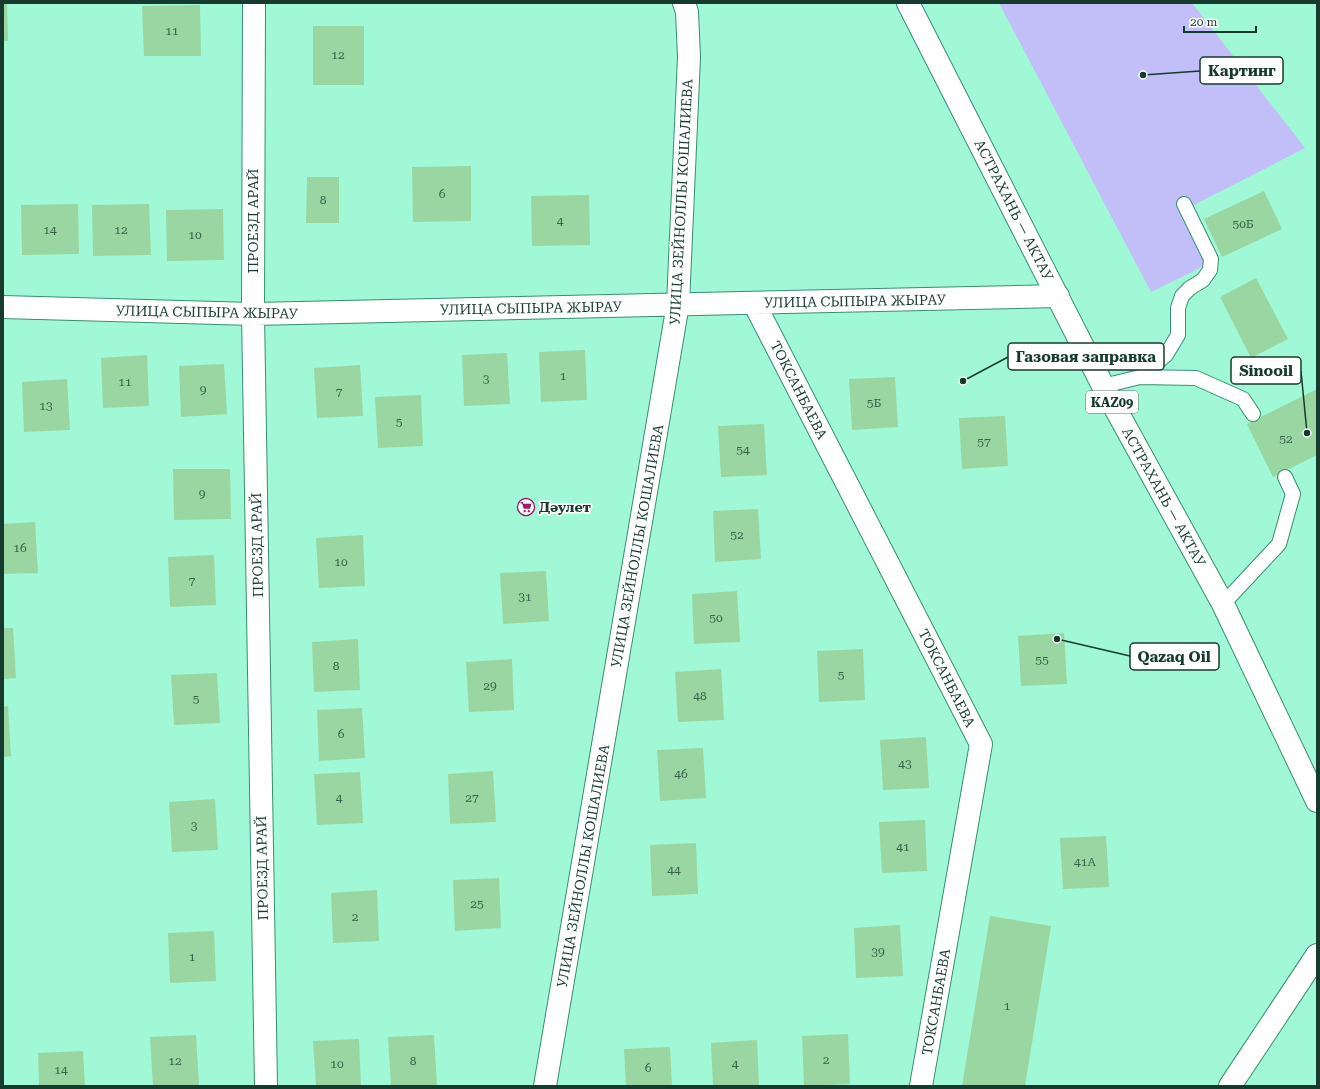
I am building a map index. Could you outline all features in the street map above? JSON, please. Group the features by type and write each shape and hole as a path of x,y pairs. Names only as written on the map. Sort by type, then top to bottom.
{"main road":[{"name":"ПРОЕЗД АРАЙ","path":"254,3 253,314 266,1086"},
{"name":"УЛИЦА ЗЕЙНОЛЛЫ КОШАЛИЕВА","path":"545,1086 678,304 689,57 687,12 684,3"},
{"name":"АСТРАХАНЬ — АКТАУ","path":"908,3 1103,386 1222,604 1317,800"},
{"name":"УЛИЦА СЫПЫРА ЖЫРАУ","path":"3,307 253,314 1058,296"},
{"name":"ТОКСАНБАЕВА","path":"754,303 981,744 921,1086"},
{"path":"1230,1086 1317,955"}],"lane":[{"path":"1140,377 1166,355 1178,335 1178,308 1182,296 1190,288 1204,280 1210,270 1211,259 1184,204"},
{"path":"1103,386 1140,377 1196,378 1243,400 1253,414"},
{"path":"1222,604 1279,544 1292,494 1285,477"}],"shaded area":[{"path":"999,3 1192,3 1305,148 1192,206 1218,259 1151,292"}],"building":[{"path":"3,3 7,3 8,41 3,41"},
{"path":"200,5 201,56 144,56 142,6"},
{"path":"313,26 364,26 364,85 313,85"},
{"path":"471,166 471,221 413,222 412,167"},
{"path":"307,177 339,177 339,223 306,223"},
{"path":"1264,191 1282,229 1222,257 1204,219"},
{"path":"589,195 590,245 532,246 531,196"},
{"path":"78,204 79,254 22,255 21,205"},
{"path":"149,204 151,255 93,256 92,205"},
{"path":"223,209 224,260 167,261 166,210"},
{"path":"1256,278 1288,339 1251,358 1220,297"},
{"path":"585,350 587,400 541,402 539,352"},
{"path":"507,353 510,404 464,406 462,355"},
{"path":"147,355 149,406 103,408 101,358"},
{"path":"224,364 227,414 181,417 179,366"},
{"path":"360,365 363,416 317,418 314,368"},
{"path":"895,377 898,427 852,430 849,379"},
{"path":"67,379 70,430 24,432 22,382"},
{"path":"1317,389 1317,455 1273,477 1247,424"},
{"path":"421,395 423,446 378,448 375,397"},
{"path":"1005,416 1008,466 962,469 959,418"},
{"path":"764,424 767,475 721,477 718,426"},
{"path":"173,469 230,469 231,519 174,520"},
{"path":"758,509 761,559 715,562 713,511"},
{"path":"35,522 38,573 3,574 3,524"},
{"path":"363,535 365,586 319,588 316,538"},
{"path":"214,555 216,605 170,607 168,557"},
{"path":"546,571 549,621 503,624 500,573"},
{"path":"737,591 740,642 694,644 692,594"},
{"path":"3,628 13,628 16,678 3,679"},
{"path":"1064,633 1067,684 1021,686 1018,636"},
{"path":"358,639 360,690 314,692 312,642"},
{"path":"863,649 865,700 819,702 817,651"},
{"path":"512,659 514,710 469,712 466,662"},
{"path":"721,669 724,720 678,722 675,672"},
{"path":"217,673 220,723 174,725 171,675"},
{"path":"8,706 11,756 3,757 3,707"},
{"path":"362,708 365,758 319,761 317,710"},
{"path":"926,737 929,788 883,790 880,740"},
{"path":"703,748 706,798 660,801 657,750"},
{"path":"493,771 496,822 450,824 448,774"},
{"path":"360,772 363,823 317,825 314,774"},
{"path":"215,799 218,850 172,852 169,802"},
{"path":"925,820 927,871 882,873 879,822"},
{"path":"1106,836 1109,887 1063,889 1060,838"},
{"path":"696,843 698,894 652,896 650,845"},
{"path":"499,878 501,928 455,931 453,880"},
{"path":"377,890 379,941 333,943 331,893"},
{"path":"990,916 1051,926 1025,1086 962,1086"},
{"path":"900,925 903,976 856,978 854,928"},
{"path":"214,931 216,981 170,983 168,933"},
{"path":"848,1034 850,1084 804,1086 802,1036"},
{"path":"196,1035 199,1085 153,1086 150,1037"},
{"path":"434,1035 437,1085 391,1086 388,1037"},
{"path":"359,1039 361,1086 316,1086 313,1041"},
{"path":"757,1040 759,1086 713,1086 711,1043"},
{"path":"670,1047 672,1086 626,1086 624,1049"},
{"path":"83,1051 85,1086 39,1086 38,1053"}],"place":[{"name":"Картинг","path":"1143,75"},
{"name":"Газовая заправка","path":"963,381"},
{"name":"Sinooil","path":"1307,433"},
{"name":"Дәулет","path":"526,507"},
{"name":"Qazaq Oil","path":"1057,639"}]}
